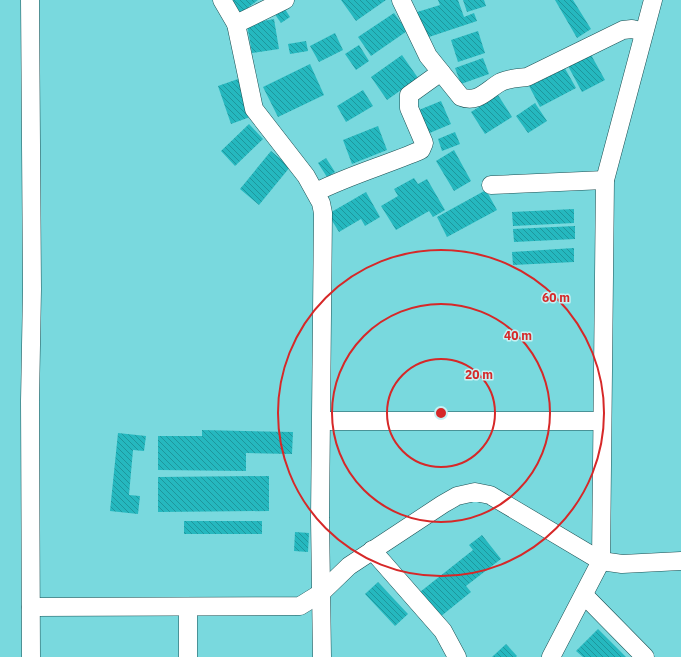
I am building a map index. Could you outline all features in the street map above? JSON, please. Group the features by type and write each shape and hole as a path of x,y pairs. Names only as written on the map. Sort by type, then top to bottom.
{"street":[{"path":"30,0 32,289 30,401 31,657"},
{"path":"222,0 236,24 254,109 306,176 321,203 324,221 320,593 322,657"},
{"path":"236,24 285,0"},
{"path":"401,0 428,56 462,97 468,100 476,99 500,83 512,78 526,78 623,30 632,29 644,32"},
{"path":"551,657 601,561 601,421 605,180 653,0"},
{"path":"316,192 338,181 382,166 421,150 424,143 409,108 409,95 441,72"},
{"path":"491,185 605,180"},
{"path":"322,421 601,421"},
{"path":"31,607 300,606 320,593 349,566 372,550 457,496 475,492 490,495 601,561 622,564 681,561"},
{"path":"372,550 443,631 457,657"},
{"path":"584,595 645,657"},
{"path":"188,607 188,657"}],"building":[{"path":"231,0 258,0 241,13"},
{"path":"341,0 386,0 356,21"},
{"path":"438,0 458,0 464,17 474,13 477,21 423,39 414,13 440,5"},
{"path":"463,0 484,0 486,6 467,12"},
{"path":"555,0 573,0 591,29 577,38"},
{"path":"283,6 290,17 281,23 274,13"},
{"path":"394,13 407,31 371,56 358,37"},
{"path":"274,19 279,49 252,53 247,24"},
{"path":"478,31 485,53 458,62 451,40"},
{"path":"335,33 343,50 319,62 310,46"},
{"path":"306,41 308,51 290,54 288,44"},
{"path":"359,45 369,61 356,70 345,54"},
{"path":"590,53 605,80 582,92 568,66"},
{"path":"402,55 418,78 387,100 371,77"},
{"path":"483,58 489,74 461,84 455,68"},
{"path":"310,64 324,95 278,117 263,87"},
{"path":"563,65 576,88 540,107 528,84"},
{"path":"238,79 250,117 231,124 218,86"},
{"path":"363,90 373,106 346,122 337,106"},
{"path":"498,95 512,117 485,134 471,112"},
{"path":"441,101 451,124 425,135 414,112"},
{"path":"535,103 547,121 528,133 516,116"},
{"path":"249,124 263,139 235,166 221,151"},
{"path":"378,126 387,150 352,164 343,140"},
{"path":"455,132 460,144 442,151 438,139"},
{"path":"454,150 471,181 454,191 436,161"},
{"path":"271,151 290,167 259,205 240,189"},
{"path":"326,158 335,172 327,177 318,163"},
{"path":"414,178 418,184 427,179 445,210 433,217 429,211 396,230 381,206 398,196 394,189"},
{"path":"486,190 497,210 447,237 437,217"},
{"path":"366,192 380,217 365,226 361,219 339,232 328,214"},
{"path":"574,209 574,223 513,226 512,212"},
{"path":"575,226 575,239 514,242 513,229"},
{"path":"574,248 574,262 513,265 512,252"},
{"path":"202,430 293,432 292,454 246,453 246,471 158,470 158,436 202,436"},
{"path":"118,433 146,436 144,451 133,450 129,495 140,496 138,514 110,511"},
{"path":"269,476 269,511 158,512 158,477"},
{"path":"184,521 262,521 262,534 184,534"},
{"path":"295,532 309,533 308,552 294,551"},
{"path":"482,535 501,559 466,586 471,592 440,617 420,592 473,550 469,545"},
{"path":"378,582 408,614 395,626 365,594"},
{"path":"598,629 626,657 583,657 576,651"},
{"path":"506,644 517,656 516,657 492,657"}]}
